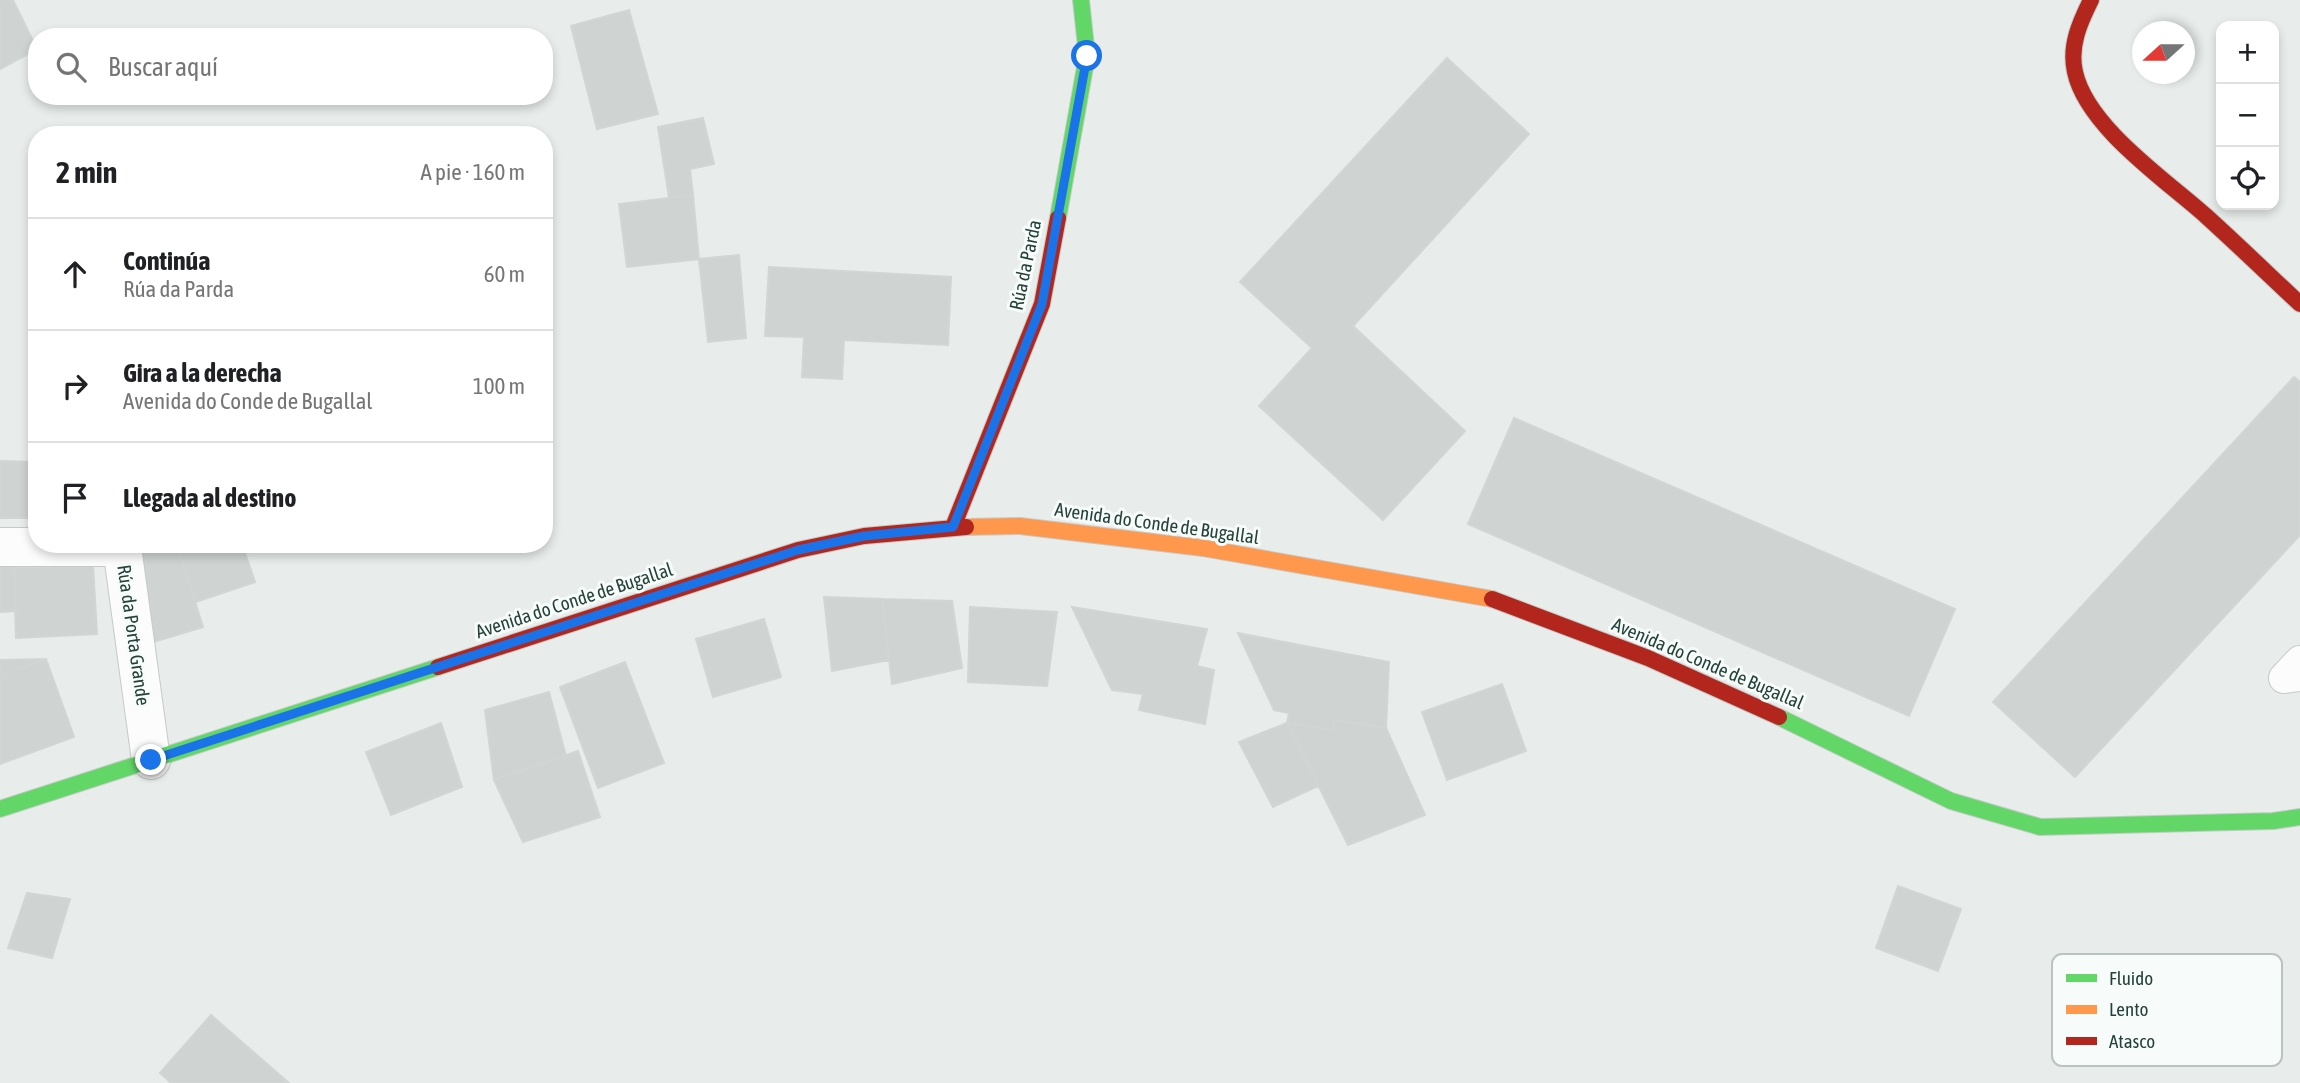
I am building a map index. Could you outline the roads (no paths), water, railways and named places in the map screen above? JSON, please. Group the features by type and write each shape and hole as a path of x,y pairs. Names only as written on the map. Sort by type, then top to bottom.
{"street":[{"name":"Rúa da Parda","path":"953,527 1042,304 1087,56 1082,0"},
{"path":"2091,0 2075,35 2075,72 2086,102 2122,142 2207,216 2300,304"},
{"name":"Avenida do Conde de Bugallal","path":"0,809 798,550 864,536 953,527 1020,526 1203,548 1495,599 1648,657 1805,728 1951,801 2040,827 2273,821 2300,817"},
{"name":"Rúa da Porta Grande","path":"0,547 28,547"},
{"name":"Rúa da Porta Grande","path":"123,553 151,760"}],"lane":[{"path":"2300,661 2284,678 2300,676"}]}
